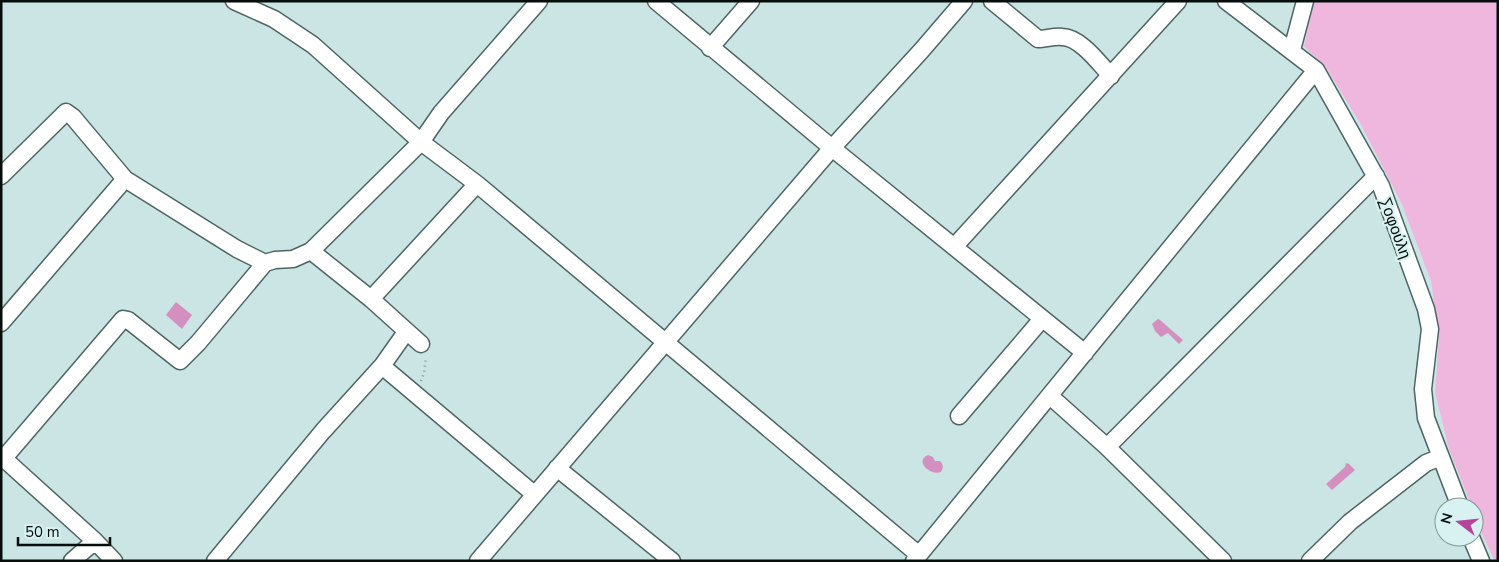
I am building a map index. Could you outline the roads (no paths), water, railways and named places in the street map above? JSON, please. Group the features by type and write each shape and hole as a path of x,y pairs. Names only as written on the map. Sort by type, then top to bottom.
{"street":[{"path":"234,1 274,19 313,45 421,142 477,184 666,342 917,558 1316,70"},
{"path":"114,561 95,541 3,457 123,319 128,320 180,361 198,343 264,263 293,259 311,251 421,142 441,113 539,1"},
{"path":"656,1 710,48 1085,353"},
{"path":"710,48 751,1"},
{"path":"478,561 832,148 964,1"},
{"path":"992,1 1038,38 1071,38 1111,76"},
{"path":"954,247 1178,1"},
{"name":"Σοφούλη","path":"1226,1 1316,70 1381,186 1426,309 1430,329 1422,389 1426,418 1456,497"},
{"path":"1292,50 1305,1"},
{"path":"1,176 66,112 125,179 237,249 264,263"},
{"path":"1107,447 1376,176"},
{"path":"1,323 125,179"},
{"path":"371,299 477,184"},
{"path":"311,251 371,299 421,344"},
{"path":"958,416 1042,319"},
{"path":"215,561 323,431 382,366 406,332"},
{"path":"382,366 534,494"},
{"path":"1050,396 1107,447 1223,561"},
{"path":"1310,561 1358,516 1426,463 1441,457"},
{"path":"557,468 672,561"},
{"path":"72,561 95,541"},
{"path":"1475,547 1481,561"}]}
